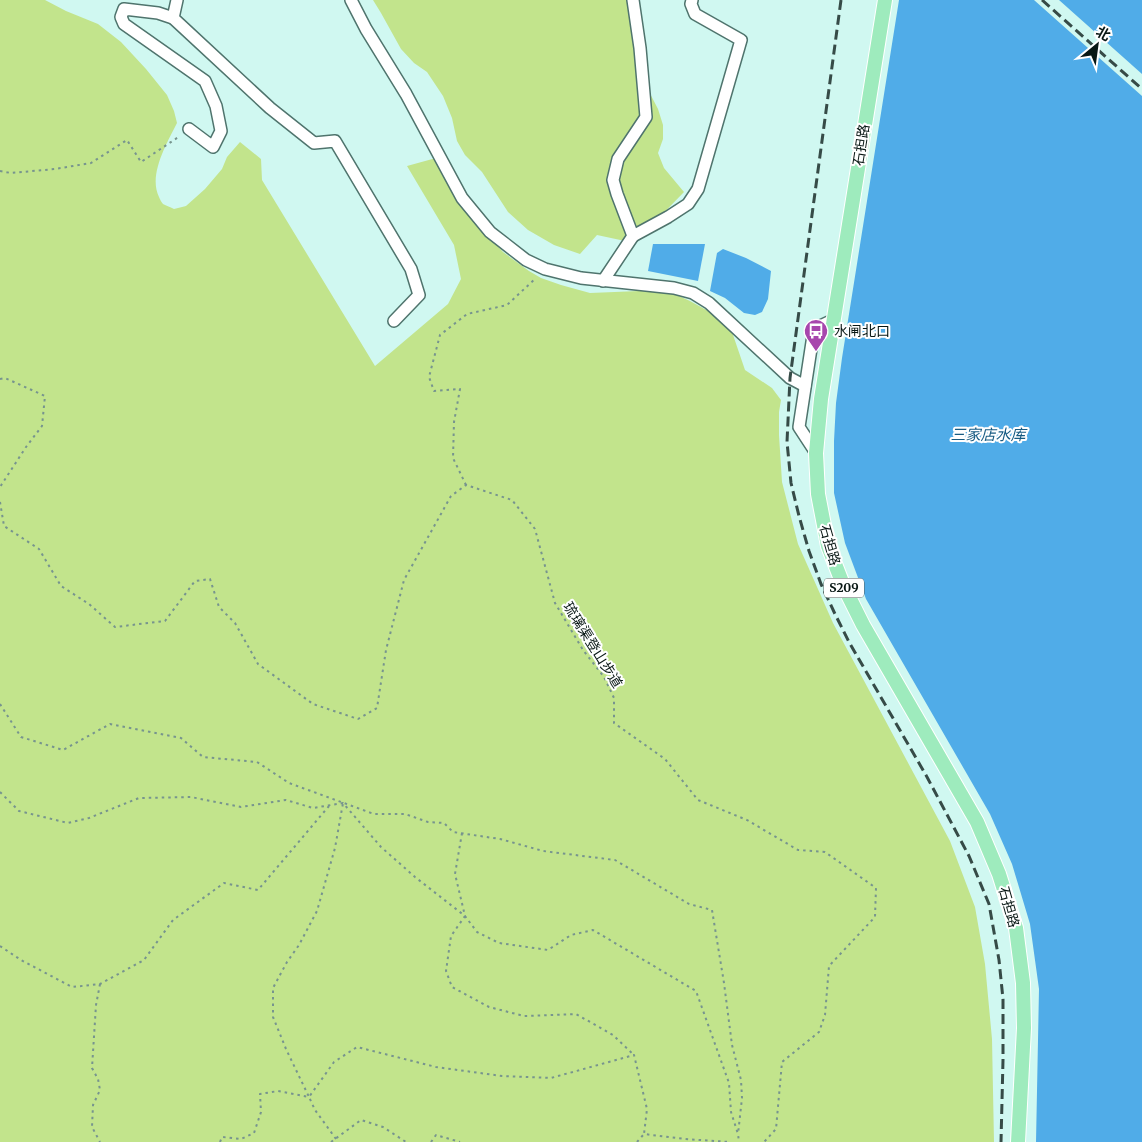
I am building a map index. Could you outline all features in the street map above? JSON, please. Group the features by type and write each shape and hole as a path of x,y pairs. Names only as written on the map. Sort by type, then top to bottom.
{"main road":[{"name":"石担路","path":"885,0 823,389 816,453 818,494 828,546 844,588 977,822 999,874 1016,928 1023,983 1024,1028 1018,1142"}],"street":[{"path":"173,18 177,0"},
{"path":"351,0 406,94 462,198 490,232 526,260 545,269 581,278 674,288 693,293 709,303 790,378 805,386"},
{"path":"633,0 640,48 646,117 618,159 613,180 633,236"},
{"path":"603,281 633,236 688,204 698,189 740,40 695,14 691,4 692,0"},
{"path":"189,129 214,147 221,131 216,106 205,82 124,24 121,17 124,9 158,13 173,18 270,108 314,143 336,141 411,269 419,296 394,321"},
{"path":"816,453 799,427 814,330 834,320"}],"path":[{"path":"0,171 11,173 91,163 127,140 141,162 189,129"},
{"path":"0,502 4,526 39,550 61,586 89,604 115,627 165,621 195,581 210,579 219,607 236,623 258,664 313,704 358,719 377,708 386,650 404,580 451,496 466,485 453,458 454,422 460,389 434,391 428,377 440,335 467,314 506,305 545,269"},
{"path":"0,379 5,378 45,396 42,426 0,487"},
{"name":"琉璃渠登山步道","path":"466,485 512,500 535,529 555,603 583,650 604,677 614,698 614,723 665,759 698,800 747,820 798,850 825,852 876,888 875,918 829,966 825,1015 819,1032 782,1062 776,1129 764,1142"},
{"path":"0,704 21,737 63,750 110,724 182,738 203,758 257,762 289,783 374,814 405,814 428,822 444,823 453,832 500,839 542,851 615,860 689,904 712,910 732,1045 741,1080 742,1098 738,1134"},
{"path":"0,792 19,811 68,822 89,818 139,798 191,797 242,807 286,800 312,808 343,803"},
{"path":"343,803 381,847 415,877 465,916 477,932 499,943 548,950 571,935 594,930 696,991 729,1082 731,1112 739,1142"},
{"path":"336,1139 315,1110 286,1049 274,1017 273,988 317,911 335,848 343,803"},
{"path":"0,946 21,960 72,987 100,984 144,960 173,920 224,883 258,890 330,805"},
{"path":"462,833 455,874 465,916 451,936 446,971 452,987 489,1007 524,1016 576,1014 613,1035 634,1055 647,1109 644,1134 637,1142"},
{"path":"100,984 96,1005 92,1068 98,1079 100,1090 93,1105 92,1127 100,1142"},
{"path":"309,1097 334,1062 357,1047 436,1067 502,1076 551,1078 634,1055"},
{"path":"220,1142 222,1138 242,1139 254,1132 261,1112 260,1094 278,1091 309,1097"},
{"path":"331,1142 361,1120 383,1127 400,1140 406,1142"},
{"path":"644,1134 730,1142"},
{"path":"431,1142 436,1135 460,1142"}],"green space":[{"path":"0,0 45,0 98,24 121,42 167,95 177,123 164,149 157,169 156,188 163,204 174,209 186,206 205,189 222,169 227,157 240,142 261,159 262,180 375,366 448,304 461,279 454,245 407,166 436,158 476,222 503,252 541,278 590,293 639,291 659,287 719,317 731,329 745,370 772,388 781,400 779,435 782,482 798,544 833,623 950,841 975,907 985,964 992,1039 994,1142 0,1142"},
{"path":"373,0 633,0 643,80 658,109 663,125 663,139 658,153 664,168 684,192 648,229 625,241 597,235 580,254 554,245 528,230 508,212 482,172 465,155 457,141 452,118 443,96 427,72 414,63 401,49"}],"water":[{"name":"三家店水库","path":"899,0 1142,0 1142,1142 1036,1142 1039,989 1030,924 1012,864 990,814 866,599 845,543 834,493 836,403"},
{"path":"653,244 705,244 698,281 648,271"},
{"path":"723,249 771,271 768,299 762,312 755,315 744,313 725,298 710,291 717,253"}],"pier":[{"path":"1034,0 1059,0 1142,74 1142,96"}],"railway":[{"path":"841,0 790,378 787,442 791,483 809,551 835,614 849,642 927,777 969,856 989,904 999,960 1003,999 1001,1142"},
{"path":"1042,0 1142,89"}],"place":[{"name":"水闸北口","path":"816,352"}]}
